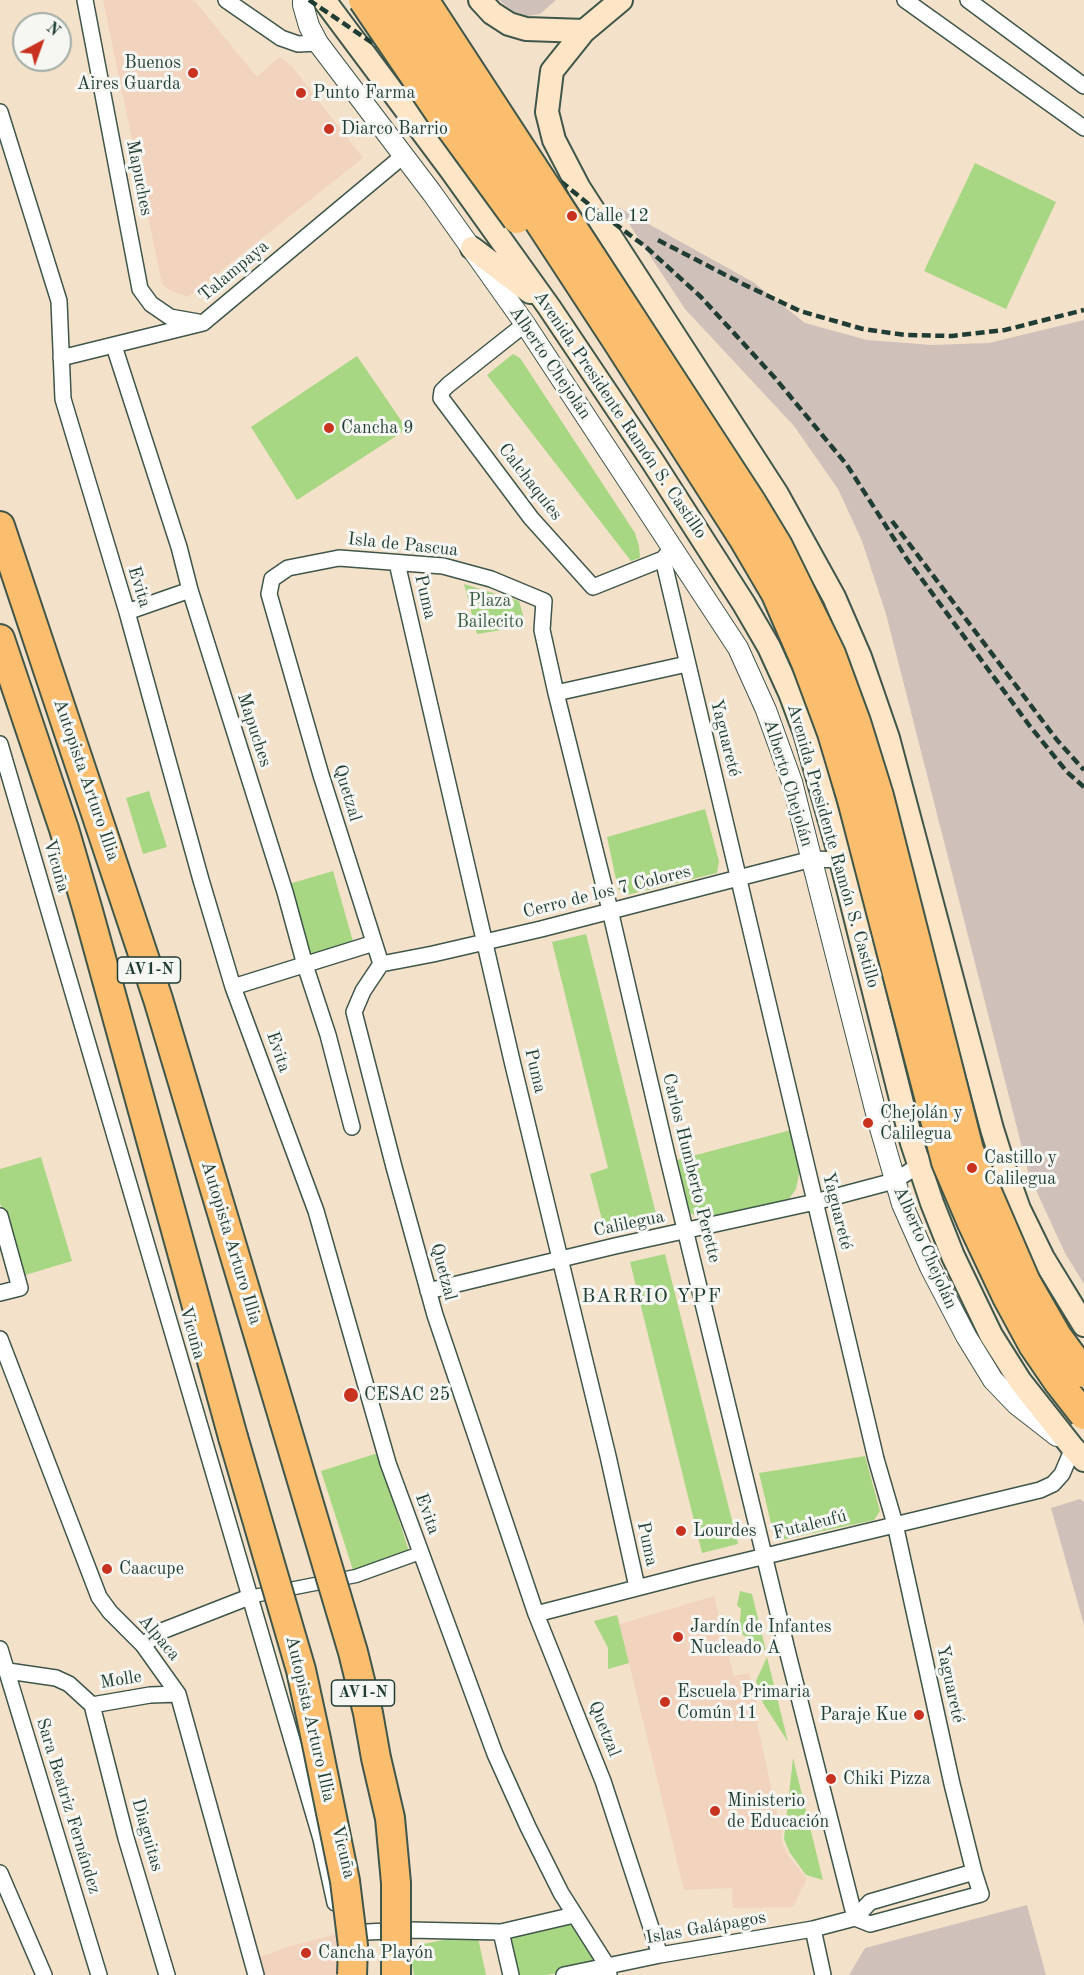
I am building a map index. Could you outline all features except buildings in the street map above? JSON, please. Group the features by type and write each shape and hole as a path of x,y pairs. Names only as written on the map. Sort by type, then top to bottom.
{"highway":[{"path":"394,0 617,341 743,538 776,594 802,653 832,733 852,800 946,1162 977,1234 1028,1335 1059,1383 1084,1414"},
{"path":"424,0 752,503 778,546 831,654 856,722 879,796 969,1150 1026,1282 1057,1336 1084,1373"},
{"path":"444,0 527,159"},
{"path":"358,2 506,205 617,341"},
{"name":"Autopista Arturo Illia","path":"0,526 155,989 353,1652 390,1818 396,1883 396,1975"},
{"name":"Autopista Arturo Illia","path":"0,639 64,830 88,911 233,1437 301,1670 345,1881 353,1946 352,1975"}],"main road":[{"name":"Avenida Presidente Ramón S. Castillo","path":"324,0 437,151 549,307 653,462 744,604 769,648 805,733 953,1256 991,1335 1020,1381 1078,1454"},
{"path":"480,0 492,13 509,24 526,29 584,31"},
{"path":"621,0 584,31 552,71 547,112 554,140 579,188 777,494 834,597 860,657 888,738 1004,1167 1019,1209 1043,1258 1084,1325"},
{"path":"472,248 549,307"},
{"path":"653,462 670,475 684,472"}],"street":[{"name":"Mapuches","path":"85,0 140,290 151,304 170,317 203,323"},
{"path":"226,0 281,38 298,44 318,43"},
{"path":"303,0 309,26 318,43 404,156"},
{"path":"905,0 1084,128"},
{"path":"968,0 1084,86"},
{"name":"Evita","path":"0,112 59,301 63,399 127,612 201,880 233,987 316,1211 388,1463 495,1754 528,1827 574,1915 609,1971"},
{"name":"Talampaya","path":"61,358 203,323 404,156"},
{"name":"Alberto Chejolán","path":"404,156 525,324 667,554 738,648 755,682 792,782 894,1181 902,1204 930,1267 966,1336 993,1380 1016,1404 1078,1454"},
{"name":"Calchaquíes","path":"525,324 448,385 442,391 441,398 531,518 593,587 667,554"},
{"name":"Mapuches","path":"114,346 285,892 305,965 328,1035 352,1126"},
{"name":"Yaguareté","path":"667,554 687,664 876,1459 895,1524 952,1784 974,1872"},
{"name":"Isla de Pascua","path":"269,594 272,579 288,568 339,558 455,568 491,579 544,601"},
{"name":"Puma","path":"397,563 637,1587"},
{"path":"127,612 190,590"},
{"name":"Quetzal","path":"269,594 321,775 381,964 363,991 354,1012 428,1292 536,1614 603,1781 660,1955"},
{"name":"Carlos Humberto Perette","path":"544,601 542,630 556,693 789,1658 855,1918"},
{"path":"556,693 687,664"},
{"name":"Vicuña","path":"0,744 321,1839 340,1933 409,1930 501,1932"},
{"name":"Cerro de los 7 Colores","path":"381,964 485,943 812,859 841,860"},
{"path":"233,987 374,943"},
{"name":"Calilegua","path":"428,1292 560,1259 815,1202 894,1181 927,1160"},
{"path":"0,1216 21,1288 0,1293"},
{"name":"Alpaca","path":"0,1339 99,1597 110,1612 143,1645 178,1694 256,1975"},
{"name":"Futaleufú","path":"536,1614 637,1587 1040,1490 1053,1484 1078,1454"},
{"path":"249,1597 356,1576 420,1553"},
{"name":"Molle","path":"143,1645 162,1631 249,1597"},
{"name":"Sara Beatriz Fernández","path":"0,1649 8,1671 7,1701 78,1903 99,1975"},
{"name":"Molle","path":"8,1671 62,1681 69,1684 92,1705 150,1695 178,1694"},
{"name":"Diaguitas","path":"92,1705 126,1838 167,1975"},
{"name":"Islas Galápagos","path":"564,1975 609,1971 660,1955 813,1929 855,1918 870,1902 974,1872 981,1894 870,1924 855,1918"},
{"path":"0,1873 44,1975"},
{"path":"511,1975 501,1932 574,1915"},
{"path":"813,1929 823,1975"}],"shaded area":[{"path":"103,0 194,0 257,77 279,57 291,65 363,158 188,297 169,290 162,284"},
{"path":"499,0 556,0 540,14 528,16 514,12"},
{"path":"618,207 753,282 805,323 867,340 932,345 989,343 1084,320 1084,1284 1065,1253 1029,1175 886,614 862,541 838,489 794,426 685,309"},
{"path":"1080,1499 1084,1502 1084,1625 1051,1508"},
{"name":"Ministerio de Educación","path":"714,1596 734,1676 749,1673 756,1699 758,1727 777,1814 784,1817 781,1839 787,1854 807,1879 793,1907 733,1908 732,1888 684,1890 629,1663 608,1669 608,1648 594,1621 617,1615 620,1624"},
{"path":"1027,1905 1046,1975 849,1975 865,1948"},
{"name":"Cancha Playón","path":"340,1933 340,1975 256,1975 252,1960 290,1946"}],"green space":[{"path":"975,163 1056,202 1006,309 924,271"},
{"path":"513,354 520,358 635,533 640,558 631,561 487,375"},
{"name":"Cancha 9","path":"357,356 407,429 297,500 251,427"},
{"name":"Plaza Bailecito","path":"464,584 519,601 526,626 477,634"},
{"path":"149,791 167,847 143,854 126,798"},
{"path":"705,809 719,861 717,873 627,895 618,889 607,837"},
{"path":"333,871 354,945 310,957 289,884"},
{"path":"586,934 658,1222 605,1231 590,1174 608,1168 552,942"},
{"path":"791,1130 800,1169 796,1189 789,1199 702,1219 690,1213 677,1160"},
{"path":"41,1157 72,1261 22,1276 0,1203 0,1169"},
{"path":"665,1254 738,1544 702,1553 630,1262"},
{"path":"378,1453 410,1555 354,1573 321,1471"},
{"path":"865,1456 880,1511 874,1520 781,1540 773,1532 759,1473"},
{"path":"740,1591 752,1594 766,1651 739,1632 741,1609 737,1605"},
{"path":"617,1615 629,1663 608,1669 608,1648 594,1621"},
{"path":"767,1657 788,1742 763,1703 756,1681"},
{"path":"793,1758 823,1880 806,1875 790,1853 784,1839"},
{"path":"572,1918 602,1966 546,1975 515,1975 504,1935"},
{"path":"477,1933 486,1975 414,1975 409,1947"}],"railway":[{"path":"309,0 442,90 506,137 646,247 701,297 775,378 847,465 907,559 1029,725 1067,772 1084,787"},
{"path":"658,240 800,311 863,329 905,335 952,336 1005,330 1084,310"},
{"path":"892,521 1057,740 1084,770"}],"place":[{"name":"Buenos Aires Guarda","path":"193,73"},
{"name":"Punto Farma","path":"301,93"},
{"name":"Diarco Barrio","path":"329,129"},
{"name":"Calle 12","path":"572,216"},
{"name":"Cancha 9","path":"329,428"},
{"name":"Chejolán y Calilegua","path":"868,1123"},
{"name":"Castillo y Calilegua","path":"972,1168"},
{"name":"CESAC 25","path":"351,1395"},
{"name":"Lourdes","path":"681,1531"},
{"name":"Caacupe","path":"107,1569"},
{"name":"Jardín de Infantes Nucleado A","path":"678,1637"},
{"name":"Escuela Primaria Común 11","path":"665,1702"},
{"name":"Paraje Kue","path":"919,1715"},
{"name":"Chiki Pizza","path":"831,1779"},
{"name":"Ministerio de Educación","path":"715,1811"},
{"name":"Cancha Playón","path":"306,1953"}],"district":[{"name":"BARRIO YPF","path":"652,1297"}]}
